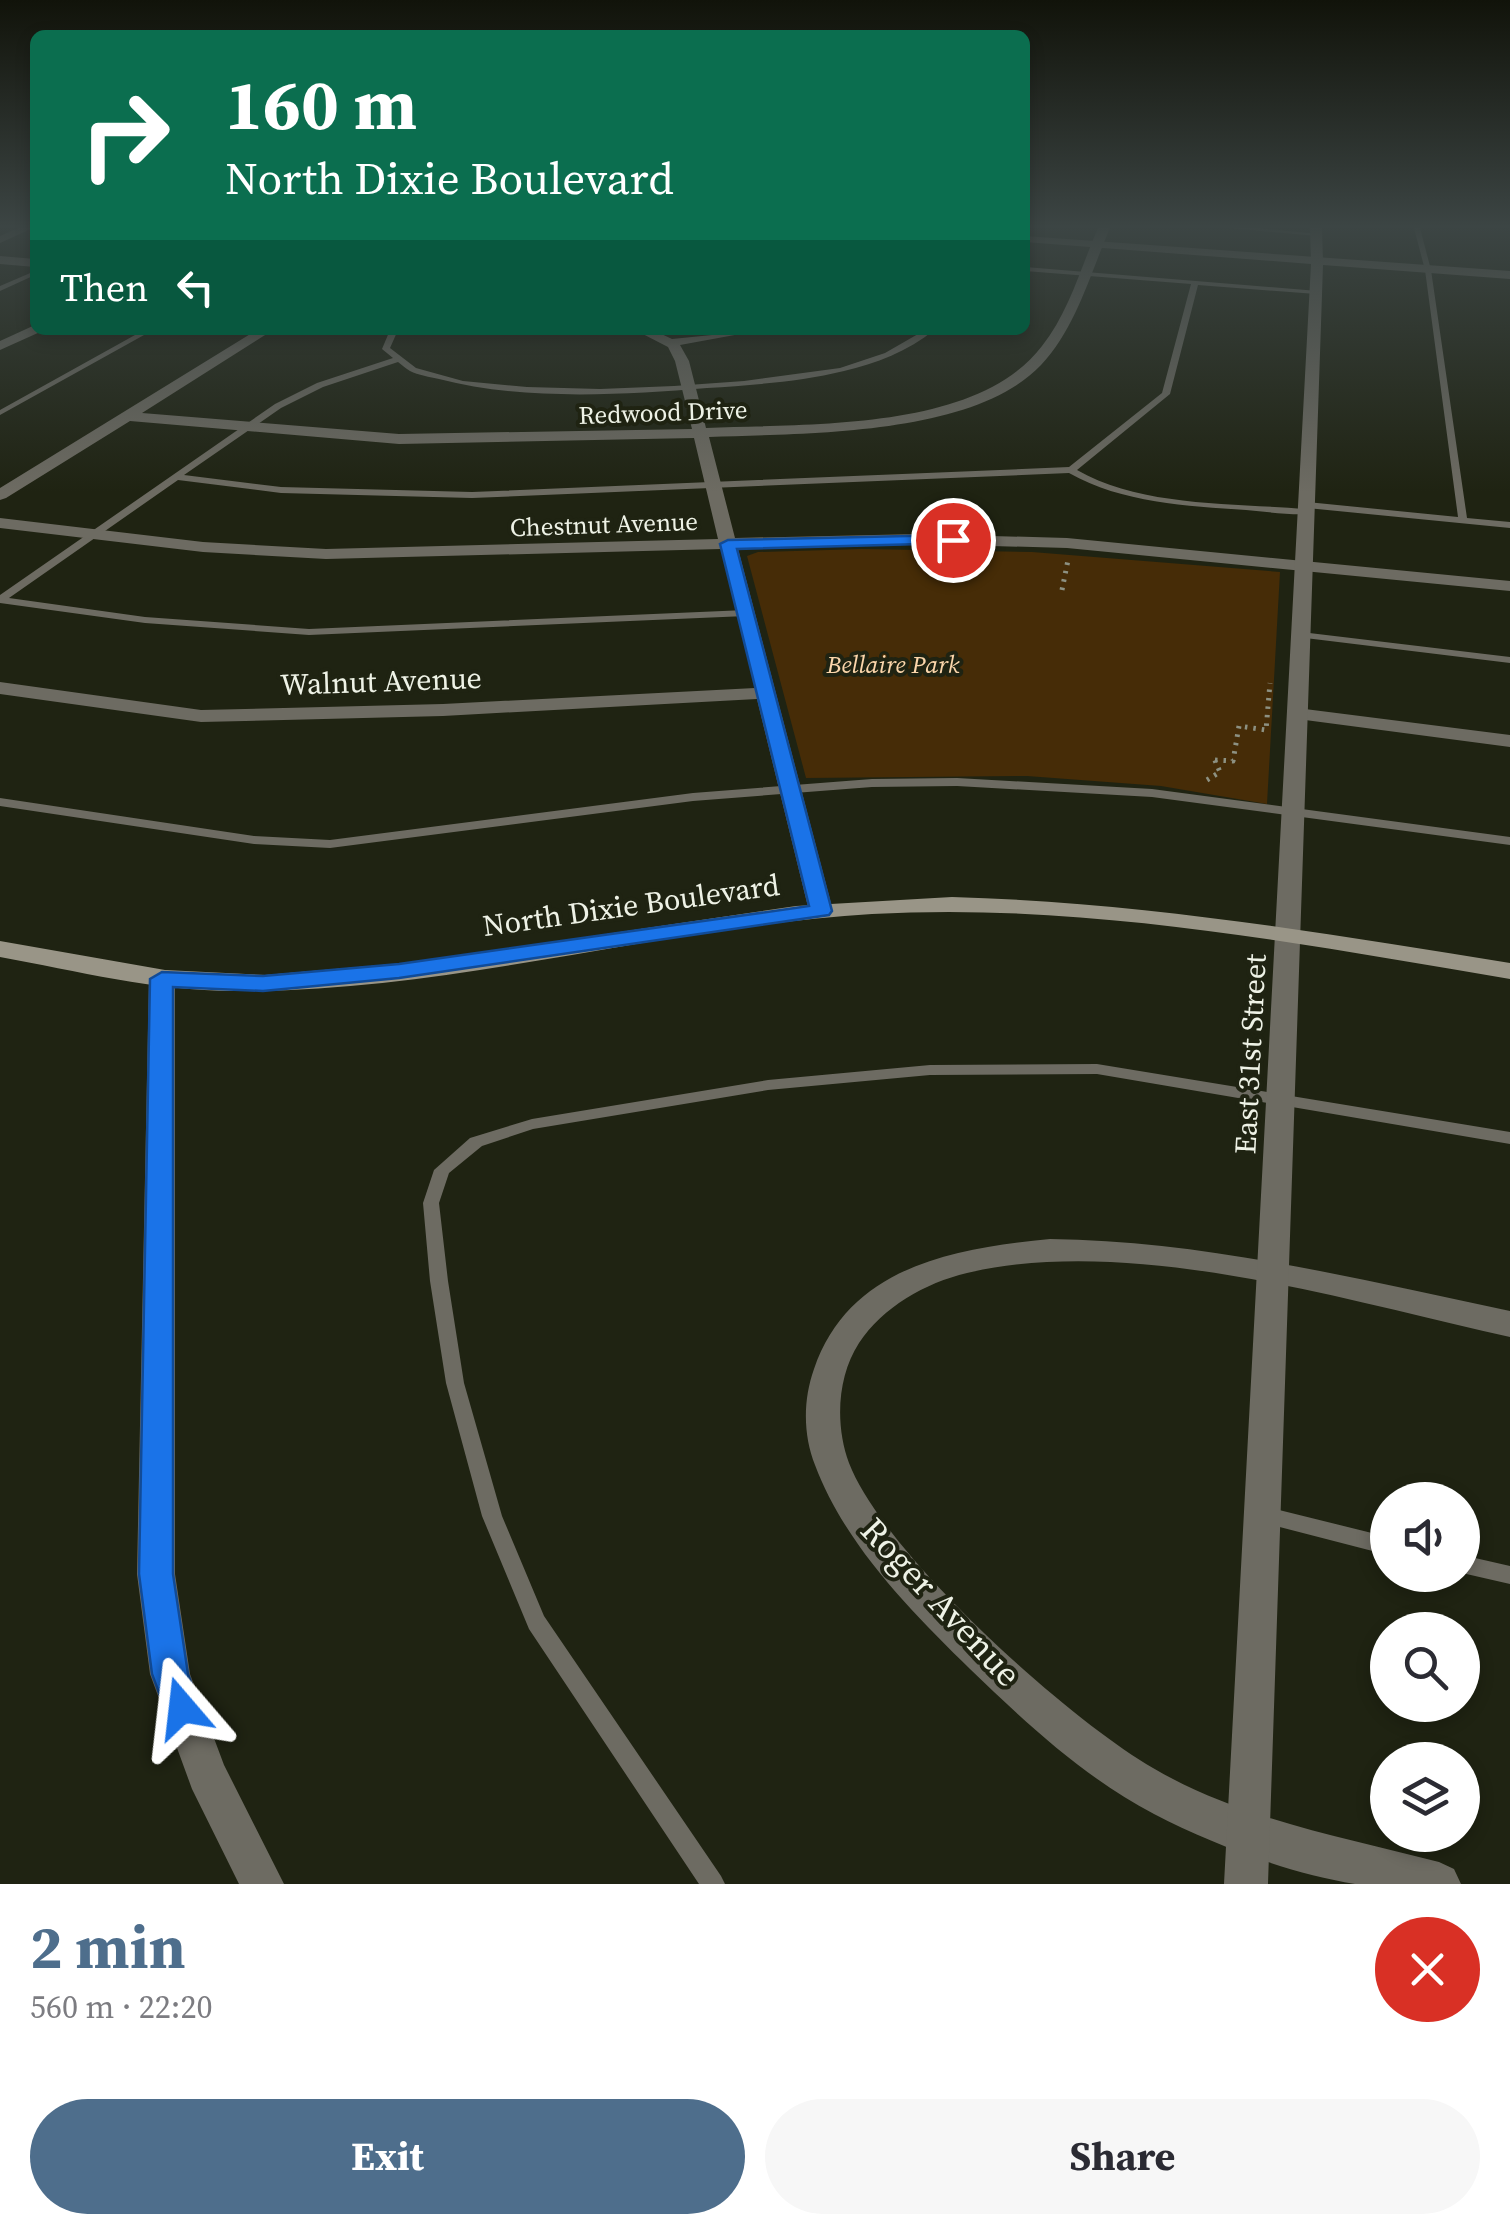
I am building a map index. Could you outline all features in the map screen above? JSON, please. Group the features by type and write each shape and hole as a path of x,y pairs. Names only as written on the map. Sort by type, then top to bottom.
{"main road":[{"name":"North Dixie Boulevard","path":"0,949 162,979 263,984 399,971 821,911 986,904 1073,908 1510,970"}],"street":[{"name":"Redwood Drive","path":"128,416 400,438 700,433 876,421 986,394 1020,377 1042,356 1063,316"},
{"name":"East 31st Street","path":"1246,1884 1315,316"},
{"path":"0,346 30,331"},
{"path":"0,495 258,335"},
{"path":"653,335 678,350 821,911"},
{"path":"670,343 722,335"},
{"name":"Chestnut Avenue","path":"0,523 322,554 510,553 921,538 1082,543 1510,586"},
{"name":"Walnut Avenue","path":"0,688 200,716 443,710 766,693"},
{"path":"1298,714 1510,741"},
{"path":"162,979 156,1574 170,1674 207,1776 262,1884"},
{"name":"Roger Avenue","path":"1439,1884 1248,1832 1187,1809 1135,1780 1065,1730 972,1644 893,1558 855,1508 834,1470 823,1432 822,1400 830,1364 848,1331 870,1307 899,1286 938,1269 985,1258 1088,1251 1272,1275 1510,1324"}],"lane":[{"path":"1070,470 1166,394 1186,316"},
{"path":"1434,316 1463,521"},
{"path":"0,413 139,335"},
{"path":"392,335 386,348 394,360 446,382 488,388 688,385 842,369 888,354 921,335"},
{"path":"0,600 244,428 299,394 394,360"},
{"path":"176,477 281,490 406,494 714,486 1070,470 1101,486 1158,497 1510,526"},
{"path":"0,600 145,620 309,632 746,613"},
{"path":"1301,636 1510,660"},
{"path":"0,802 254,840 330,844 693,797 872,784 988,783 1152,793 1510,841"},
{"path":"713,1884 536,1622 492,1516 456,1383 438,1282 431,1203 442,1170 476,1142 532,1124 768,1085 930,1070 1097,1069 1510,1138"},
{"path":"1262,1515 1370,1542"},
{"path":"1480,1568 1510,1575"}],"path":[{"path":"1062,590 1070,552"},
{"path":"1202,783 1220,772 1214,758 1233,761 1239,726 1266,730 1270,672"}],"green space":[{"name":"Bellaire Park","path":"758,552 1032,552 1280,572 1267,804 1161,786 1027,776 806,778 747,556"}],"route":[{"path":"182,1708 170,1674 156,1574 162,979 263,984 399,971 821,911 728,544 953,540"}]}
